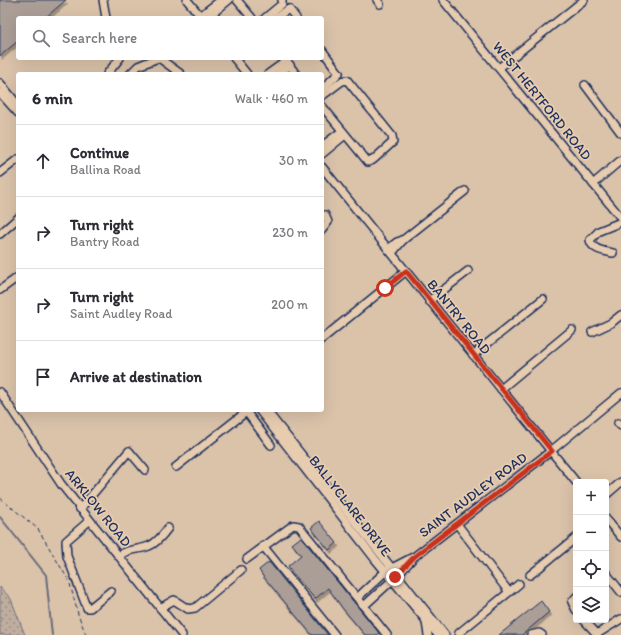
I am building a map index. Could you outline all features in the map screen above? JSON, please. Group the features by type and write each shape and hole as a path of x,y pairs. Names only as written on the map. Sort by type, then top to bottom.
{"street":[{"path":"103,0 106,16"},
{"path":"187,0 202,16"},
{"path":"204,16 221,0"},
{"path":"205,16 229,0"},
{"path":"236,0 250,16"},
{"path":"267,16 282,4 282,0"},
{"name":"WEST HERTFORD ROAD","path":"443,0 621,218"},
{"path":"499,68 584,0"},
{"path":"278,16 289,9 294,16"},
{"path":"324,53 339,72 339,75 324,87"},
{"path":"109,72 118,60"},
{"path":"132,72 138,66 153,60"},
{"path":"161,60 178,72"},
{"path":"236,60 244,72"},
{"path":"271,72 287,62"},
{"path":"280,72 287,62"},
{"path":"287,62 294,72"},
{"path":"324,94 342,81 347,80 392,136 393,142 373,160 368,162 324,109"},
{"path":"0,83 16,103"},
{"path":"584,85 621,133"},
{"path":"0,92 16,111"},
{"path":"324,145 343,133"},
{"path":"324,152 343,133"},
{"path":"593,184 621,160"},
{"path":"0,173 16,161"},
{"name":"BANTRY ROAD","path":"324,169 574,479"},
{"path":"390,251 465,191"},
{"path":"324,227 328,222 325,215"},
{"path":"0,234 16,220"},
{"path":"613,253 597,249 592,245 590,240 599,231 621,222"},
{"path":"324,337 406,271"},
{"path":"429,301 468,271"},
{"path":"0,290 16,278"},
{"path":"473,355 542,299"},
{"path":"592,332 611,323 621,315"},
{"path":"501,389 572,330"},
{"name":"ARKLOW ROAD","path":"0,392 46,462 80,509 182,635"},
{"name":"SAINT AUDLEY ROAD","path":"364,606 415,556 552,451 621,393"},
{"path":"176,467 244,412"},
{"path":"246,412 271,445"},
{"name":"BALLYCLARE DRIVE","path":"261,412 389,569"},
{"name":"BALLYCLARE DRIVE","path":"268,412 389,569 425,620 438,635"},
{"path":"80,509 129,451 145,470"},
{"path":"609,492 621,482"},
{"path":"89,521 66,541 67,556 87,608 90,608 111,591"},
{"path":"609,522 621,537"},
{"path":"457,524 509,592"},
{"path":"248,559 263,546 293,525 299,526 358,597 387,635"},
{"path":"119,556 127,550 150,546 158,540 168,528"},
{"path":"530,575 573,540"},
{"path":"263,546 335,635"},
{"name":"SAINT AUDLEY ROAD","path":"358,597 389,569 415,556"},
{"path":"160,608 174,600 188,609 195,608 241,570"},
{"name":"BALLYCLARE DRIVE","path":"395,577 445,635"},
{"path":"609,577 621,592"},
{"path":"459,633 520,584"},
{"path":"587,623 597,634 621,619"},
{"path":"425,620 428,635"},
{"path":"532,635 535,633 542,635"}],"path":[{"path":"0,498 38,529 70,583 78,614 86,635"}],"shaded area":[{"path":"0,587 11,599 25,635 0,635"}],"building":[{"path":"0,0 66,0 47,16 16,16 16,43 0,56"},
{"path":"319,521 337,543 329,550 311,528"},
{"path":"301,537 379,633 376,635 365,635 343,609 328,588 315,599 292,572 288,566 301,555 292,544"},
{"path":"269,562 328,635 312,635 262,575 259,570"},
{"path":"541,601 549,612 522,635 499,635"}],"waterway":[{"path":"0,517 46,575 52,635"}],"route":[{"path":"385,288 406,271 461,341 552,451 415,556 395,577"}]}
